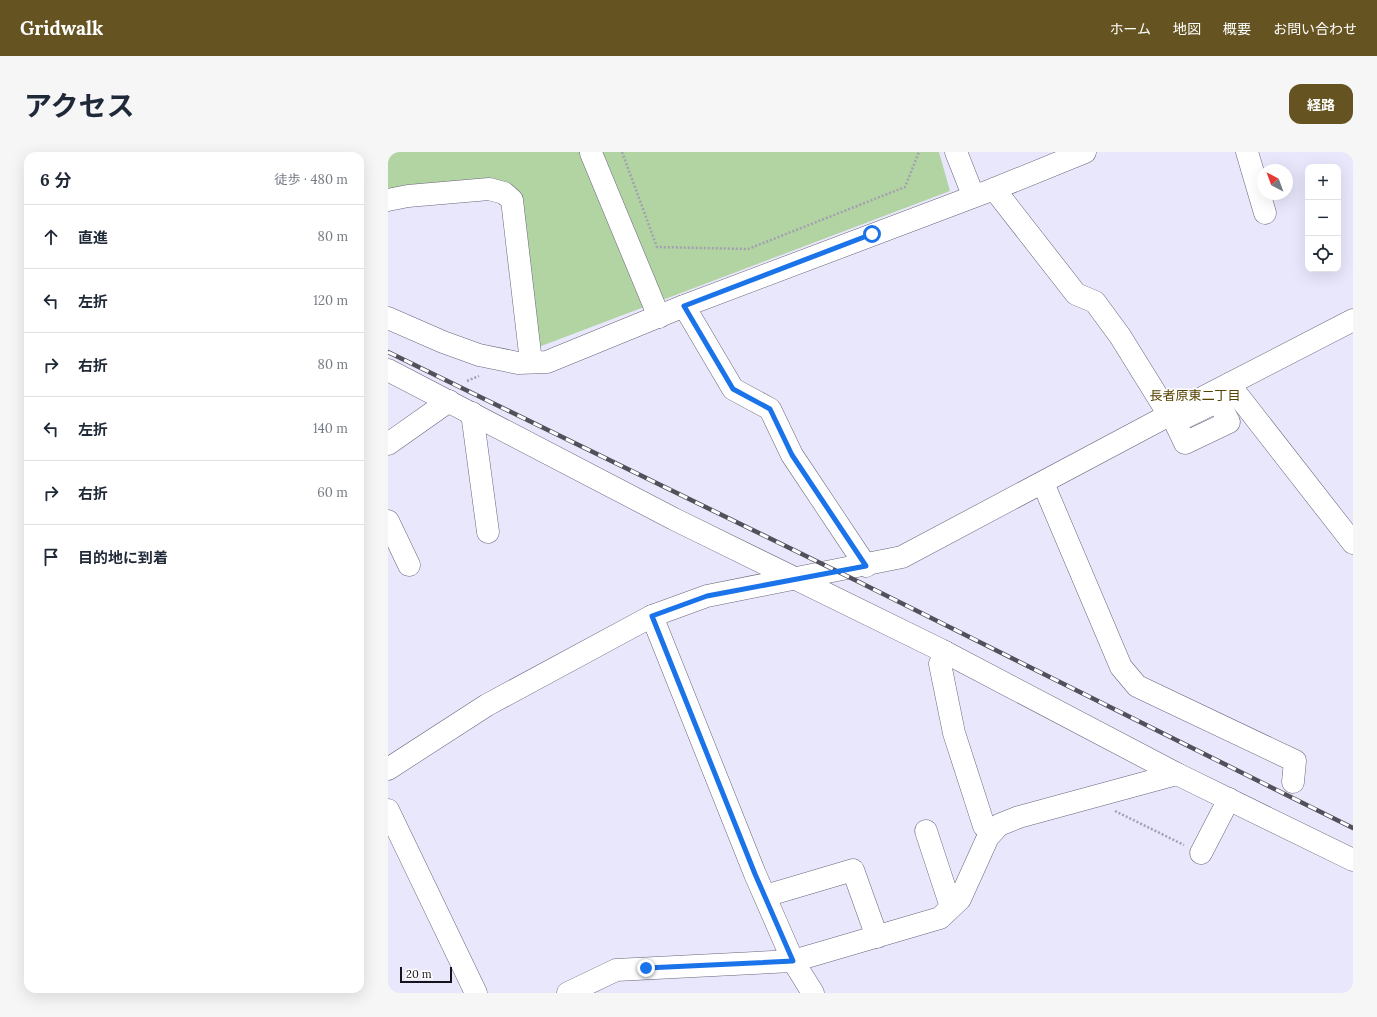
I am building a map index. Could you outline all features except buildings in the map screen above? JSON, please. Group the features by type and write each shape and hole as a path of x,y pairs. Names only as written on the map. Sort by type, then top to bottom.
{"street":[{"path":"956,152 973,196"},
{"path":"388,318 443,342 479,355 518,362 547,362 684,306 994,189 1085,152"},
{"path":"1247,152 1265,213"},
{"path":"591,153 659,316"},
{"path":"388,200 408,196 489,189 504,193 512,200 531,362"},
{"path":"994,189 1076,294 1095,302 1120,336 1169,415"},
{"path":"684,306 733,389 770,409 792,455 866,566"},
{"path":"388,769 488,705 652,616 707,596 902,558 1169,415 1196,406 1229,384 1353,320"},
{"path":"388,370 674,519 945,652 1177,774 1353,860"},
{"path":"1229,384 1353,543"},
{"path":"388,444 449,401"},
{"path":"472,413 488,532"},
{"path":"1043,483 1121,668 1137,686 1295,761 1293,782"},
{"path":"388,521 409,565"},
{"path":"652,616 765,896 793,961 813,993"},
{"path":"945,652 940,664 954,733 984,826 991,833"},
{"path":"568,993 616,970 793,961 940,918 960,899 988,837 998,825 1177,774"},
{"path":"1201,853 1229,799"},
{"path":"388,810 476,993"},
{"path":"926,831 951,907"},
{"path":"765,896 853,870 877,936"}],"path":[{"path":"622,152 657,247 748,249 905,187 920,152"},
{"path":"1089,798 1201,853"}],"green space":[{"path":"388,152 939,152 950,191 536,348 515,191 388,196"}],"railway":[{"path":"388,352 855,580 1353,828"}],"district":[{"name":"長者原東二丁目","path":"1195,395"}],"route":[{"path":"646,968 793,961 755,874 652,616 707,596 794,578 866,566 792,455 770,409 733,389 684,306 872,234"}]}
